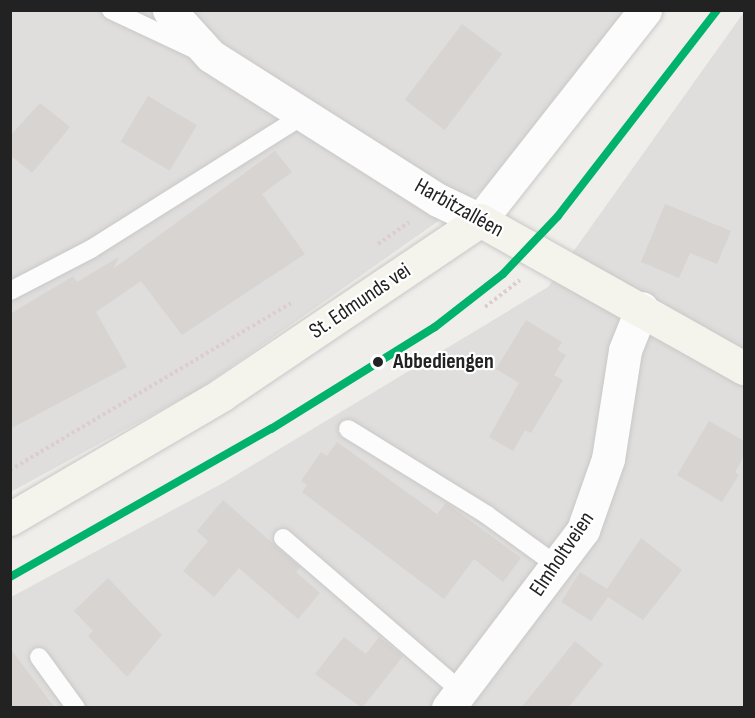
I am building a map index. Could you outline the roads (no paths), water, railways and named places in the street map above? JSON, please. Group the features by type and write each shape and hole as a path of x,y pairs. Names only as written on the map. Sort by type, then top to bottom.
{"street":[{"name":"Harbitzalléen","path":"169,10 211,56 438,200 480,220 642,308 744,368"},
{"path":"196,10 211,56"},
{"name":"St. Edmunds vei","path":"10,519 221,395 480,220 645,10"},
{"name":"Elmholtveien","path":"455,700 559,567 597,500 625,350 642,308"}],"lane":[{"path":"111,10 211,56"},
{"path":"10,291 91,249 305,114"},
{"path":"348,429 487,515 559,567"},
{"path":"283,538 455,700"},
{"path":"39,657 76,708"}],"place":[{"name":"Abbediengen","path":"378,362"}]}
